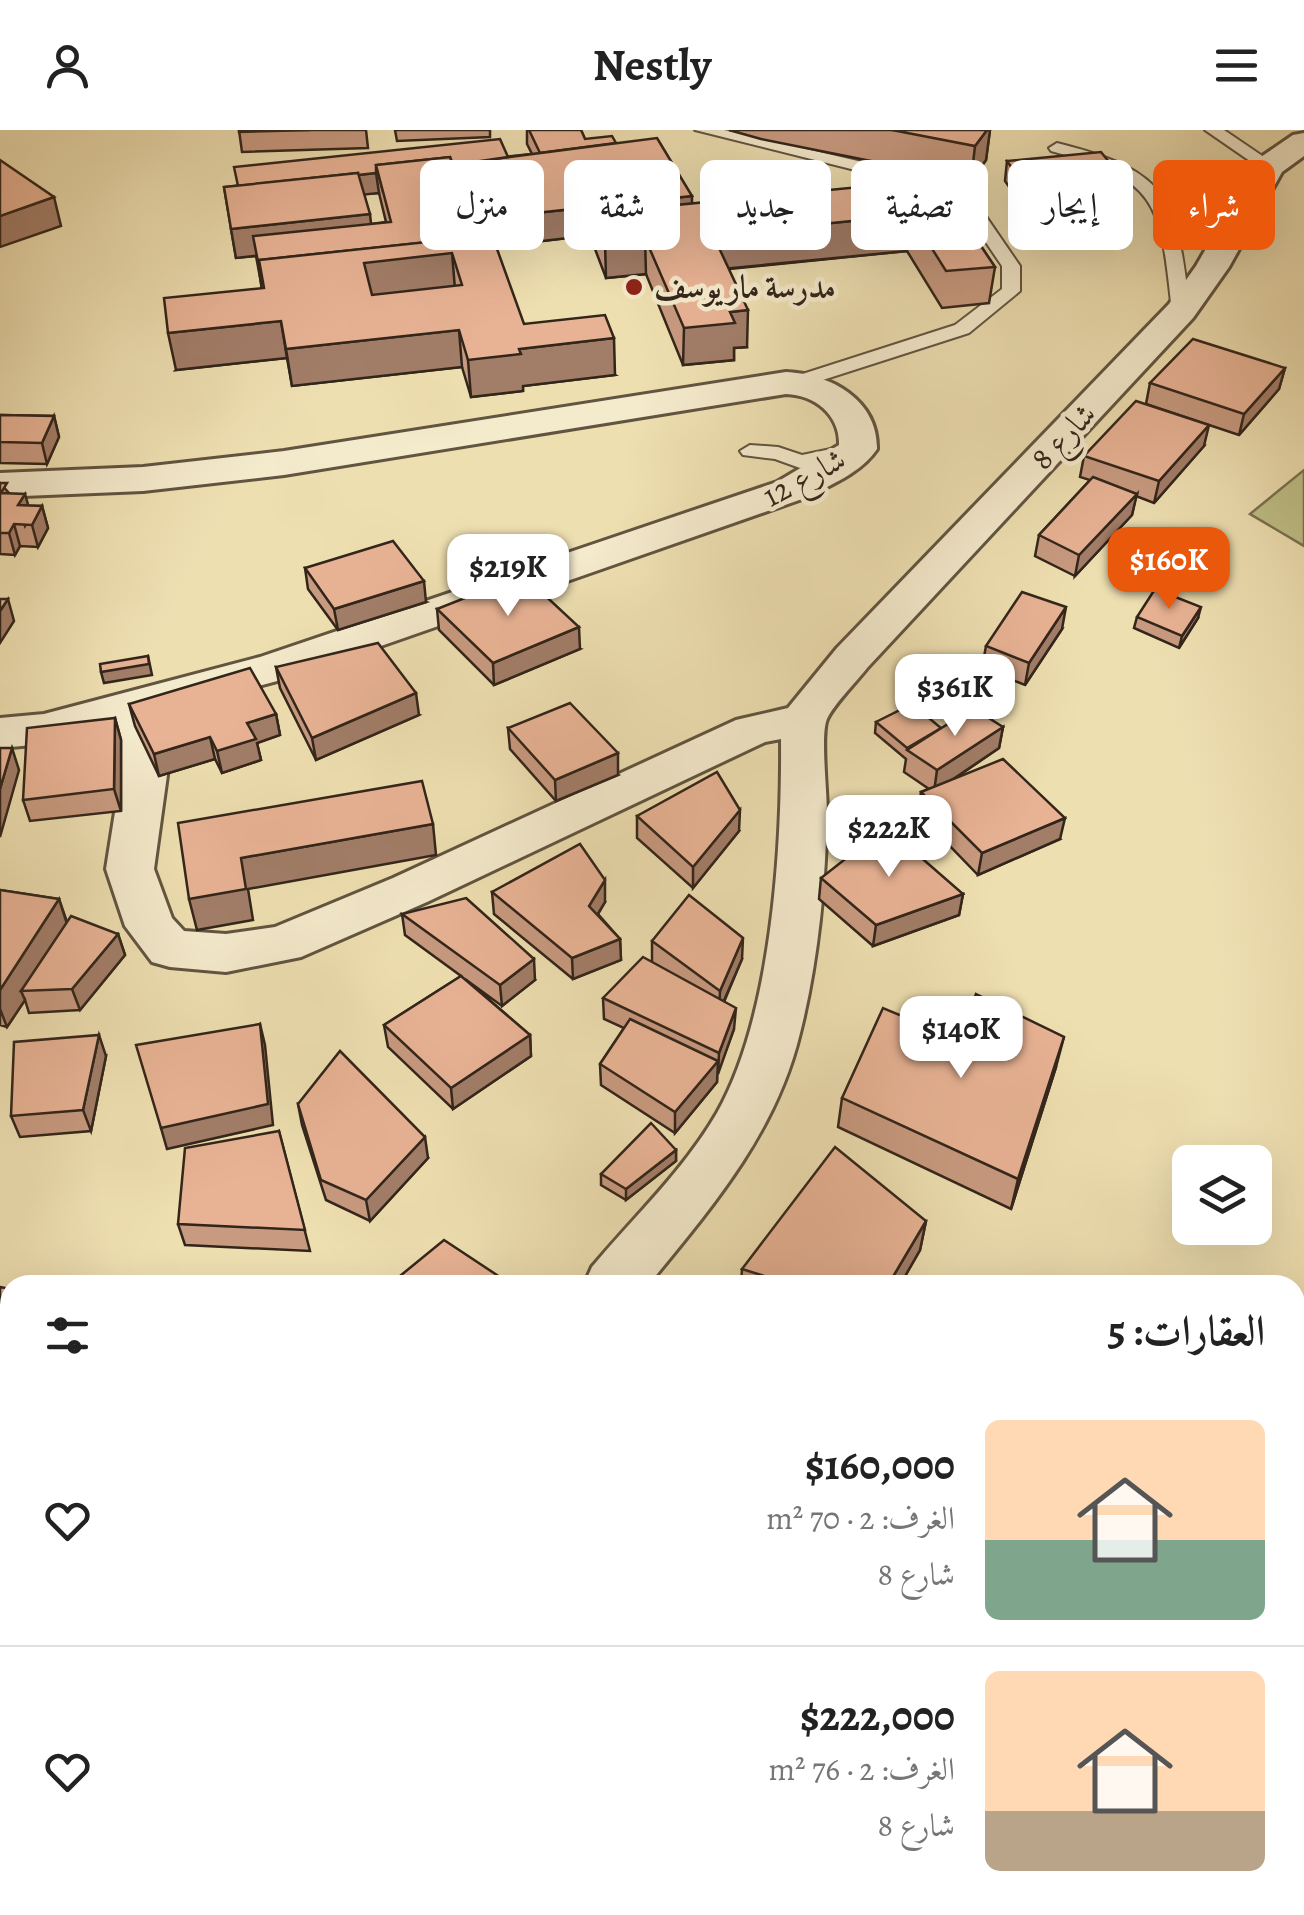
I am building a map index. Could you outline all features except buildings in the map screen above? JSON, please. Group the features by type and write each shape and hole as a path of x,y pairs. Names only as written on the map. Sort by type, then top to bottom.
{"street":[{"name":"شارع 8","path":"1275,162 1304,142"},
{"name":"شارع 8","path":"802,719 852,658 1181,312 1222,250"},
{"name":"شارع 12","path":"0,734 44,728 276,667 792,490 836,466 858,448 860,430 845,406 822,391 794,383"},
{"path":"0,485 64,485 246,471 794,383"},
{"path":"126,706 145,768 130,869 150,926 170,949 226,953 284,944 410,890 752,730 802,719 804,836 782,988 763,1066 740,1122 621,1275"}],"lane":[{"path":"703,130 922,181 968,204 1011,266 1011,291 962,330 794,383"},
{"path":"1213,130 1260,160"},
{"path":"1057,148 1108,159 1154,188 1170,224 1181,312"},
{"path":"750,451 778,453 800,462 858,448"}],"green space":[{"path":"1304,470 1304,546 1250,514"}],"place":[{"name":"مدرسة مار يوسف","path":"634,287"}]}
